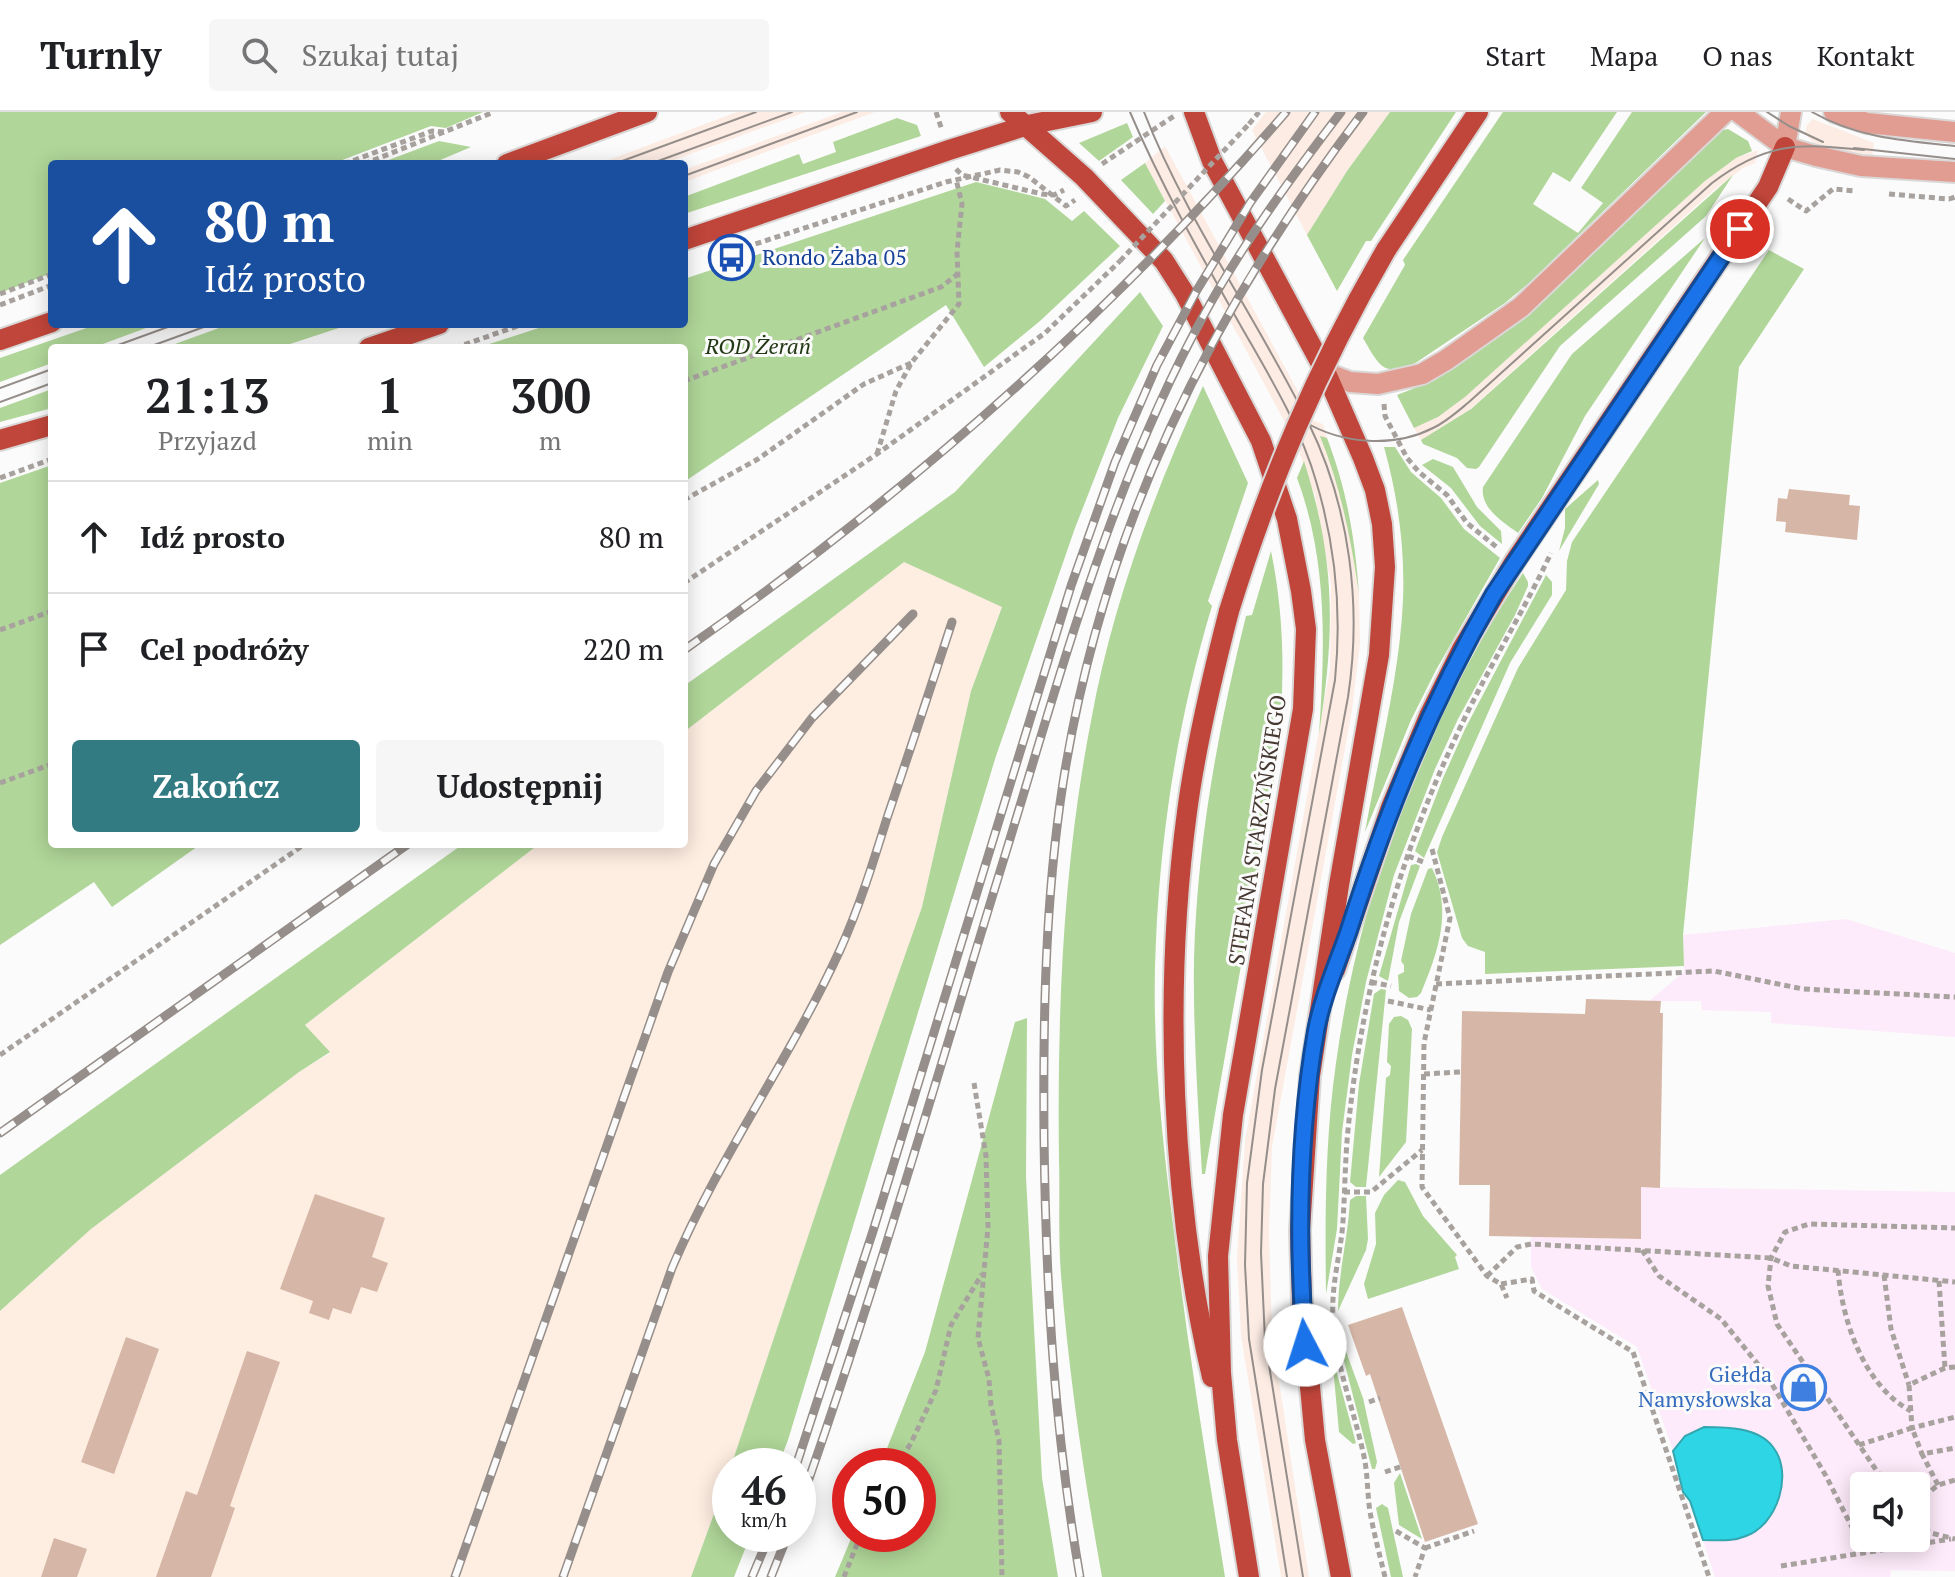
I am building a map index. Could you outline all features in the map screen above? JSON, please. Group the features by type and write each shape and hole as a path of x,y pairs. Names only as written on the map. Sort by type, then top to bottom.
{"main road":[{"path":"518,160 647,112"},
{"name":"STEFANA STARZYŃSKIEGO","path":"1010,112 1084,177 1164,261 1185,294 1261,441 1287,519 1301,591 1306,629 1303,709 1237,1088 1222,1209 1218,1312 1227,1440 1249,1577"},
{"path":"688,239 1028,125 1092,112"},
{"path":"1194,112 1212,161 1326,373 1375,490 1382,524 1385,567 1379,655 1317,1027 1302,1177 1302,1302 1315,1440 1341,1577"},
{"path":"1227,1440 1190,1276 1179,1136 1174,998 1180,877 1187,811 1211,682 1229,611 1266,496 1289,438 1353,306 1386,250 1478,112"},
{"path":"1317,1027 1391,807 1417,742 1462,649 1515,561 1768,187 1785,147"},
{"path":"0,340 48,323"},
{"path":"381,344 427,328"},
{"path":"0,440 48,426"}],"street":[{"path":"1326,373 1350,382 1378,384 1422,374 1446,360 1521,307 1725,112"},
{"path":"1738,112 1785,147 1854,165 1955,172"},
{"path":"1785,147 1791,112"},
{"path":"1834,112 1867,123 1955,132"}],"path":[{"path":"374,160 494,112"},
{"path":"936,112 942,130"},
{"path":"688,580 877,454 1045,333 1120,261 1259,112"},
{"path":"1101,165 1171,118"},
{"path":"355,160 432,131 445,133"},
{"path":"956,169 967,176 1051,195 1065,189"},
{"path":"741,248 956,179 1000,170 1018,172 1034,180 1066,206 1076,200"},
{"path":"877,454 896,391 912,362 959,304 957,251 962,204 956,179"},
{"path":"1788,199 1806,211 1833,189 1868,192"},
{"path":"1880,193 1955,197"},
{"path":"688,380 941,287 959,273"},
{"path":"0,294 48,276"},
{"path":"0,305 48,287"},
{"path":"466,344 512,328"},
{"path":"688,498 758,459 864,384 912,362"},
{"path":"1383,395 1385,416 1407,458 1447,495 1477,533 1506,555"},
{"path":"0,478 48,460"},
{"path":"1385,1577 1370,1510 1364,1457 1335,1345 1332,1294 1343,1223 1350,1106 1371,982 1408,856 1452,743 1539,577"},
{"path":"0,630 48,612"},
{"path":"0,783 48,765"},
{"path":"0,1055 299,848"},
{"path":"1432,849 1450,918 1424,1043 1422,1187 1487,1276 1501,1284 1507,1298"},
{"path":"1408,856 1426,863"},
{"path":"1436,984 1714,971 1803,989 1955,997"},
{"path":"1371,982 1391,986"},
{"path":"1388,1001 1431,1010"},
{"path":"1424,1074 1460,1072"},
{"path":"974,1083 986,1156 988,1227 978,1338 989,1379 999,1440 1002,1577"},
{"path":"1344,1192 1371,1192 1422,1150"},
{"path":"1877,1472 1777,1324 1768,1286 1771,1258 1785,1232 1809,1224 1955,1228"},
{"path":"1487,1276 1517,1247 1531,1244 1771,1258 1791,1266 1955,1282"},
{"path":"1641,1249 1659,1276 1721,1319 1766,1374 1850,1523"},
{"path":"908,1448 936,1390 951,1325 984,1270"},
{"path":"1838,1270 1840,1301 1861,1352 1893,1402 1911,1411"},
{"path":"1884,1275 1891,1329 1909,1385 1912,1428 1938,1485"},
{"path":"1501,1284 1532,1279 1534,1291 1633,1352 1709,1577"},
{"path":"1939,1281 1945,1368"},
{"path":"1909,1385 1945,1368 1955,1367"},
{"path":"1369,1402 1380,1398"},
{"path":"1859,1445 1955,1417"},
{"path":"1922,1454 1955,1448"},
{"path":"1385,1472 1403,1466"},
{"path":"1930,1492 1938,1485 1955,1480"},
{"path":"1396,1531 1425,1548 1474,1531"},
{"path":"1930,1532 1953,1539"},
{"path":"1930,1542 1953,1539"},
{"path":"1415,1577 1425,1548"},
{"path":"844,1577 854,1552"},
{"path":"1781,1566 1858,1552"}],"shaded area":[{"path":"737,112 806,112 674,160 609,160"},
{"path":"842,112 875,112 688,181 688,169"},
{"path":"1266,112 1390,112 1347,171 1307,235 1252,130"},
{"path":"1813,119 1874,143 1872,158 1814,143 1805,134 1807,125"},
{"path":"1165,146 1314,421 1323,424 1327,438 1321,437 1335,472 1349,524 1359,594 1360,643 1352,710 1272,1147 1269,1231 1272,1336 1309,1577 1281,1577 1241,1336 1237,1258 1245,1141 1330,669 1331,585 1315,495 1295,441 1145,163"},
{"path":"1758,150 1755,163 1743,168 1714,190 1469,410 1421,440 1414,428 1438,417 1465,397 1705,181 1736,158"},
{"path":"904,562 1002,606 971,691 922,907 737,1448 712,1448 712,1520 691,1577 0,1577 0,1311 91,1229 299,1072 330,1053 305,1025 534,848 688,848 688,729"},
{"path":"1846,919 1955,953 1955,1037 1771,1023 1771,1012 1702,1010 1701,1001 1649,1001 1684,972 1683,935"},
{"name":"Giełda Namysłowska","path":"1641,1187 1955,1192 1955,1571 1891,1570 1890,1577 1715,1577 1703,1540 1731,1540 1772,1515 1780,1498 1780,1462 1773,1447 1758,1435 1728,1427 1685,1436 1673,1451 1637,1347 1542,1289 1531,1267 1531,1237 1641,1239"}],"green space":[{"path":"0,112 483,112 446,128 431,126 342,160 48,160 48,275 0,293"},
{"path":"1390,112 1456,112 1371,241 1366,241 1337,291 1307,235 1347,171"},
{"path":"1503,112 1617,112 1570,182 1553,172 1533,204 1578,233 1603,203 1581,188 1632,112 1706,112 1505,303 1417,362 1389,369 1378,362 1363,338 1405,265 1403,260"},
{"path":"897,118 917,125 921,136 688,213 688,196 799,154 803,164 836,152 833,142"},
{"path":"1127,123 1133,137 1099,161 1079,143"},
{"path":"1728,129 1748,141 1752,151 1736,158 1705,181 1465,397 1438,417 1414,428 1397,395 1435,380 1533,310 1723,130"},
{"path":"439,141 471,147 440,160 389,160"},
{"path":"1145,163 1165,201 1153,214 1121,180"},
{"path":"1733,175 1706,216 1560,346 1479,467 1467,468 1457,458 1423,444 1421,440 1471,409"},
{"name":"ROD Żerań","path":"976,182 1045,199 1072,221 1084,211 1120,246 1040,321 984,367 946,305 688,479 688,344 489,344 539,328 688,328 688,278"},
{"path":"1705,238 1585,416 1542,498 1518,533 1489,508 1483,487 1572,354"},
{"path":"1769,250 1804,269 1739,367 1683,935 1684,966 1485,974 1485,952 1468,946 1462,938 1437,852 1442,837 1518,668 1566,590 1567,561 1572,542"},
{"path":"1140,292 1163,326 1118,418 1075,528 996,756 785,1448 737,1448 922,907 971,691 1002,607 904,562 688,729 688,683 955,492"},
{"path":"86,328 146,328 103,344 48,344 48,364 0,382 0,358"},
{"path":"219,328 339,328 290,344 175,344"},
{"path":"1203,386 1248,483 1208,601 1212,606 1181,730 1167,813 1158,898 1155,1011 1158,1082 1169,1189 1225,1577 1102,1577 1073,1389 1060,1260 1059,1049 1068,884 1091,721 1110,635 1136,550"},
{"path":"48,390 48,409 0,422 0,408"},
{"path":"1320,436 1327,438 1345,496 1359,594 1344,514"},
{"path":"1384,447 1395,447 1411,472 1441,498 1464,529 1500,558 1411,720 1365,832 1393,686 1403,600 1400,523"},
{"path":"1433,459 1453,467 1477,507 1501,531 1502,544 1480,526 1451,488 1422,465"},
{"path":"1304,461 1322,532 1330,597 1328,663 1319,734 1322,605 1314,541 1297,478"},
{"path":"48,466 48,848 195,848 112,907 94,882 0,945 0,483"},
{"path":"1598,480 1599,484 1559,551 1565,528 1565,509"},
{"path":"1271,551 1279,598 1282,644 1279,735 1267,825 1205,1174 1202,1174 1194,987 1199,873 1218,744 1236,658 1246,616 1252,615"},
{"path":"1523,573 1528,586 1458,719 1394,875 1366,982 1352,1055 1342,1132 1337,1229 1326,1294 1326,1178 1332,1092 1347,998 1362,934 1380,870 1427,747 1488,629"},
{"path":"1546,575 1552,582 1552,595 1510,663 1424,858 1415,851 1443,778 1465,729"},
{"path":"457,848 534,848 305,1025 330,1052 91,1229 0,1311 0,1175"},
{"path":"1411,865 1420,866 1399,922 1388,981 1379,976"},
{"path":"1432,868 1442,900 1441,931 1421,993 1409,998 1399,991 1398,975 1404,972 1401,961 1411,914 1428,869"},
{"path":"1381,989 1386,990 1366,1187 1356,1187 1350,1182 1359,1084 1374,994"},
{"path":"1401,1016 1408,1020 1412,1029 1406,1142 1379,1177 1386,1078 1390,1075 1391,1066 1387,1062 1389,1024 1394,1017"},
{"path":"1027,1018 1026,1177 1042,1478 1058,1577 835,1577 845,1552 936,1552 936,1448 887,1448 925,1352 1015,1022"},
{"path":"1398,1180 1405,1182 1423,1216 1457,1255 1459,1269 1368,1299 1364,1284 1376,1244 1375,1213 1384,1195"},
{"path":"1356,1196 1366,1196 1368,1239 1338,1311 1350,1200"},
{"path":"1344,1346 1363,1398 1377,1462 1375,1469 1372,1469 1344,1361 1341,1347"},
{"path":"1332,1355 1356,1443 1353,1444 1339,1432"},
{"path":"1400,1473 1422,1539 1399,1525 1394,1483"},
{"path":"1382,1504 1388,1508 1403,1577 1391,1577 1376,1508"},
{"path":"712,1519 712,1552 744,1552 734,1577 691,1577"}],"water":[{"path":"1704,1427 1722,1427 1759,1435 1767,1440 1779,1458 1782,1484 1774,1510 1757,1530 1741,1538 1703,1540 1690,1501 1683,1492 1673,1451 1685,1436"}],"building":[{"path":"1789,489 1850,495 1849,505 1860,506 1857,540 1785,532 1786,522 1776,521 1778,498 1787,499"},
{"path":"1586,999 1661,1001 1660,1188 1641,1187 1641,1239 1489,1236 1490,1185 1459,1185 1462,1011 1585,1014"},
{"path":"315,1194 385,1218 372,1257 388,1263 377,1292 361,1287 351,1314 333,1308 329,1320 309,1313 313,1301 280,1289"},
{"path":"1402,1307 1478,1524 1425,1542 1370,1374 1366,1376 1348,1325"},
{"path":"126,1337 159,1349 114,1474 81,1462"},
{"path":"247,1351 280,1362 230,1506 235,1508 211,1577 156,1577 186,1491 197,1495"},
{"path":"54,1538 87,1549 77,1577 41,1577"}],"tram line":[{"path":"625,160 756,112"},
{"path":"661,160 792,112"},
{"path":"688,175 857,112"},
{"path":"1130,112 1183,222 1274,383 1302,441 1323,506 1336,579 1338,629 1335,680 1262,1070 1247,1183 1245,1265 1249,1339 1287,1577"},
{"path":"1144,112 1201,231 1289,385 1323,456 1343,523 1353,593 1354,628 1348,697 1275,1089 1263,1184 1261,1253 1265,1340 1303,1577"},
{"path":"1767,112 1823,142"},
{"path":"1812,112 1864,133 1955,146"},
{"path":"1305,422 1335,435 1368,441 1402,439 1433,428 1469,402 1712,183 1731,170 1784,148 1820,146 1864,150"},
{"path":"1854,148 1955,159"},
{"path":"121,344 165,328"},
{"path":"157,344 201,328"},
{"path":"0,388 48,370"},
{"path":"0,402 48,384"}],"railway":[{"path":"688,647 847,529 1002,400 1148,261 1286,112"},
{"path":"802,1448 873,1231 1071,586 1115,462 1157,365 1197,290 1250,203 1315,112"},
{"path":"816,1457 880,1264 1069,645 1116,509 1172,377 1205,313 1269,210 1341,112"},
{"path":"1080,1577 1053,1358 1045,1194 1044,1093 1046,960 1052,871 1063,783 1081,689 1105,599 1135,512 1170,428 1211,346 1257,267 1363,112"},
{"path":"455,1577 668,972 714,864 756,791 812,718 913,614"},
{"path":"563,1577 672,1268 711,1187 799,1030 847,934 952,622"},
{"path":"0,1133 402,848"},
{"path":"752,1577 762,1552"},
{"path":"771,1577 781,1552"}],"place":[{"name":"Rondo Żaba 05","path":"731,257"},
{"name":"Giełda Namysłowska","path":"1803,1387"}],"route":[{"path":"1305,1345 1300,1230 1305,1126 1317,1027 1391,807 1429,716 1494,594 1740,229"}]}
